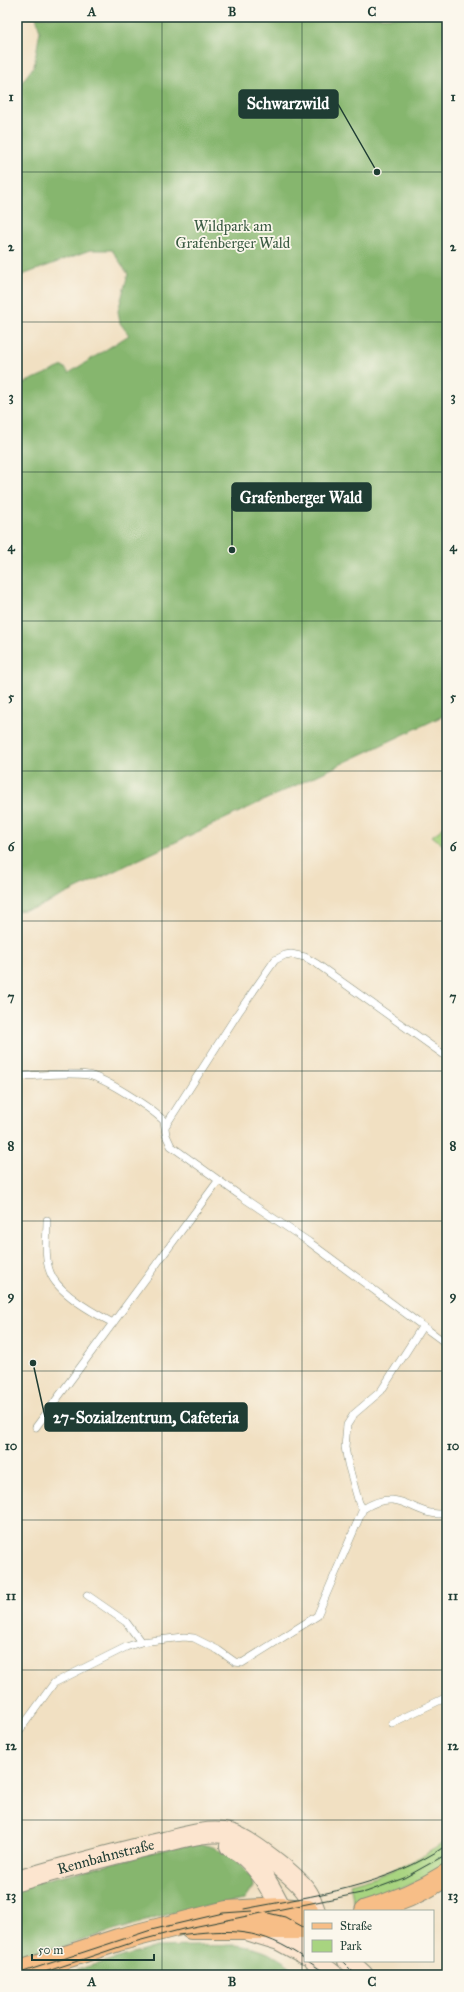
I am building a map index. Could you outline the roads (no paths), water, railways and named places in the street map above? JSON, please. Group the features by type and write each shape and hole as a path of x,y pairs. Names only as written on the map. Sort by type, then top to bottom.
{"main road":[{"path":"369,1910 412,1894 447,1874"},
{"path":"406,1910 447,1888"},
{"path":"17,1973 118,1940 227,1912 280,1909 304,1911"},
{"path":"168,1928 246,1930 298,1928"}],"street":[{"name":"Rennbahnstraße","path":"17,1881 138,1847 213,1832 230,1834 244,1840 296,1880 308,1894 315,1910"},
{"name":"Rennbahnstraße","path":"196,1835 215,1838 233,1847 248,1859 266,1878 280,1909 298,1928 304,1947"},
{"path":"246,1930 279,1940 304,1953"},
{"path":"316,1962 333,1975"},
{"path":"349,1962 363,1975"},
{"path":"363,1962 365,1969 369,1975"}],"lane":[{"path":"447,1057 318,964 305,957 285,955 275,960 166,1125 166,1135 171,1146 309,1242 447,1344"},
{"path":"17,1076 88,1075 99,1078 161,1118 166,1125"},
{"path":"36,1427 218,1180"},
{"path":"47,1220 48,1265 56,1283 71,1297 113,1323"},
{"path":"364,1509 359,1503 348,1464 345,1447 347,1426 354,1414 381,1391 422,1327"},
{"path":"17,1734 54,1683 141,1642 184,1637 194,1638 218,1650 235,1662 242,1663 317,1616 364,1509 373,1503 389,1499 432,1513 447,1513"},
{"path":"87,1595 126,1622 141,1642"},
{"path":"392,1723 447,1697"}],"tram line":[{"path":"244,1909 324,1894 375,1880 399,1871 447,1845"},
{"path":"36,1975 134,1942 183,1929 366,1892 404,1878 447,1854"},
{"path":"17,1974 151,1930 223,1913 252,1911"},
{"path":"268,1913 285,1917 304,1927"},
{"path":"178,1935 213,1932 244,1933 273,1941 304,1958"},
{"path":"309,1962 328,1975"},
{"path":"343,1962 356,1975"}],"place":[{"name":"Schwarzwild","path":"377,172"},
{"name":"Grafenberger Wald","path":"232,550"},
{"name":"27-Sozialzentrum, Cafeteria","path":"33,1363"}],"park label":[{"name":"Wildpark am Grafenberger Wald","path":"233,234"}]}
